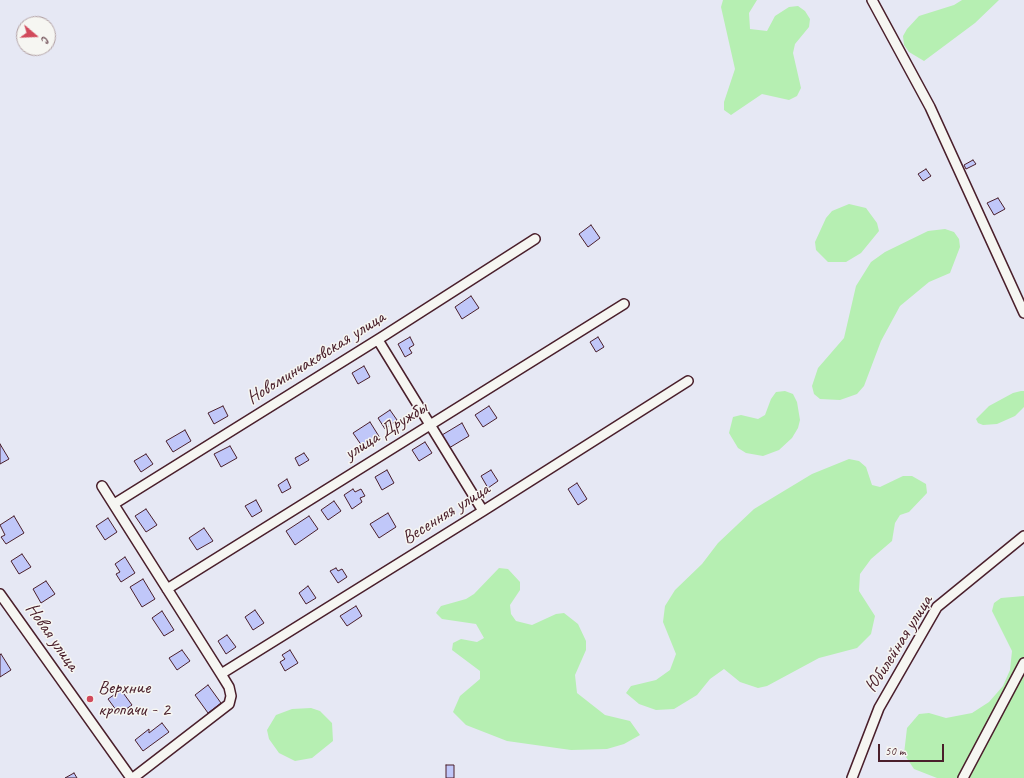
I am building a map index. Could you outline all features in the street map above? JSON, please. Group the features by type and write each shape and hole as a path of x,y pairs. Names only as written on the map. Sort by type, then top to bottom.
{"street":[{"path":"872,0 930,107 1024,313"},
{"name":"Новоминчаковская улица","path":"114,504 378,340 535,239"},
{"name":"улица Дружбы","path":"167,589 624,304"},
{"path":"378,340 483,512"},
{"name":"Весенняя улица","path":"221,674 483,512 688,381"},
{"path":"102,486 229,687 231,696 229,704 132,778"},
{"name":"Юбилейная улица","path":"852,778 879,708 937,607 1024,536"},
{"name":"Новая улица","path":"0,594 132,778"},
{"path":"963,778 1024,663"}],"green space":[{"path":"723,0 757,0 749,13 750,29 767,31 775,16 789,7 798,6 805,11 810,19 809,27 795,44 793,53 801,88 797,96 789,100 762,94 731,115 724,110 724,102 735,69 721,7"},
{"path":"962,0 999,0 975,23 924,61 909,52 904,45 903,36 907,29 919,16 954,5"},
{"path":"849,204 866,208 877,223 879,231 861,253 846,262 828,262 816,250 815,242 826,218 832,211"},
{"path":"945,229 954,232 959,239 960,247 950,273 929,282 900,306 881,341 864,386 857,394 840,400 820,399 814,394 812,386 818,368 844,338 856,286 871,262 885,252 928,231"},
{"path":"785,391 793,394 797,402 800,420 798,428 792,438 779,450 763,456 746,453 738,448 729,433 733,417 741,415 758,419 765,415 771,399 776,392"},
{"path":"1024,391 1024,407 1015,416 997,424 983,425 978,423 976,419 989,406 1013,393"},
{"path":"849,459 859,461 866,467 872,485 880,487 903,476 912,476 926,484 927,493 909,512 900,515 895,523 892,541 871,559 860,574 859,591 875,616 871,634 857,648 819,658 767,686 758,688 740,682 724,669 710,679 697,695 674,709 656,710 639,704 626,693 631,686 656,680 670,670 676,654 663,622 665,606 675,590 702,564 718,543 754,509 812,474"},
{"path":"499,568 508,569 520,582 520,590 510,605 511,614 516,621 532,625 556,614 564,613 578,624 586,641 586,650 575,675 577,693 605,715 630,721 640,735 624,744 607,749 571,750 507,741 466,725 453,712 460,696 480,679 480,671 452,650 453,643 461,639 477,642 484,638 476,624 442,619 436,613 441,606 466,599 474,594"},
{"path":"1024,596 1024,778 937,778 914,769 904,754 907,728 919,714 929,713 946,718 972,713 989,702 1003,686 1010,670 1012,651 992,611 994,603 1001,598"},
{"path":"311,708 320,711 332,723 333,741 312,758 295,761 279,753 269,739 267,730 276,715 292,709"}],"building":[{"path":"973,160 976,164 966,169 964,165"},
{"path":"926,169 931,176 923,181 918,174"},
{"path":"998,198 1005,209 994,215 987,203"},
{"path":"591,225 600,238 588,247 579,234"},
{"path":"471,296 479,308 462,319 455,307"},
{"path":"410,337 414,345 409,348 412,353 405,357 398,344"},
{"path":"598,337 604,347 596,352 590,342"},
{"path":"364,366 370,377 358,384 352,373"},
{"path":"223,406 228,416 214,424 208,413"},
{"path":"489,406 497,418 483,427 475,415"},
{"path":"390,410 397,420 385,429 378,418"},
{"path":"370,422 380,438 364,449 353,433"},
{"path":"462,423 469,436 449,448 442,435"},
{"path":"185,430 191,441 173,452 166,441"},
{"path":"425,442 432,453 419,461 412,450"},
{"path":"0,444 9,459 0,464"},
{"path":"230,446 237,458 221,467 214,454"},
{"path":"304,453 309,460 299,466 295,458"},
{"path":"146,454 153,464 141,472 134,461"},
{"path":"387,470 394,483 382,490 375,477"},
{"path":"491,470 498,481 488,488 481,476"},
{"path":"287,479 291,488 282,493 278,485"},
{"path":"577,483 587,499 578,505 568,489"},
{"path":"353,489 355,492 361,489 365,496 360,498 362,502 352,509 344,495"},
{"path":"256,500 262,511 252,517 245,506"},
{"path":"334,501 341,511 328,520 321,510"},
{"path":"146,509 157,525 146,532 135,516"},
{"path":"388,513 396,527 379,538 370,524"},
{"path":"14,516 24,533 6,544 1,537 5,535 0,525"},
{"path":"309,516 318,529 295,545 286,531"},
{"path":"108,518 117,532 105,540 96,526"},
{"path":"204,528 213,541 197,550 189,538"},
{"path":"22,554 31,567 19,574 11,561"},
{"path":"125,557 135,573 121,582 116,574 120,572 115,564"},
{"path":"336,568 338,571 342,569 347,577 338,583 330,571"},
{"path":"143,579 155,599 142,607 130,587"},
{"path":"46,581 55,594 41,603 33,589"},
{"path":"308,586 316,598 306,604 299,593"},
{"path":"356,606 362,616 347,626 340,616"},
{"path":"255,610 264,623 253,630 245,617"},
{"path":"162,611 174,630 164,636 152,618"},
{"path":"227,635 236,647 226,654 218,641"},
{"path":"182,650 190,661 177,670 169,658"},
{"path":"290,650 298,663 285,671 280,662 285,659 282,655"},
{"path":"1,654 11,670 0,677 0,655"},
{"path":"208,685 221,703 208,713 195,695"},
{"path":"121,690 132,705 119,714 108,699"},
{"path":"162,723 169,732 143,751 135,740 149,729 149,733"},
{"path":"446,765 454,765 454,778 446,778"},
{"path":"74,773 77,778 65,778"}],"place":[{"name":"Верхние кропачи - 2","path":"90,699"}]}
